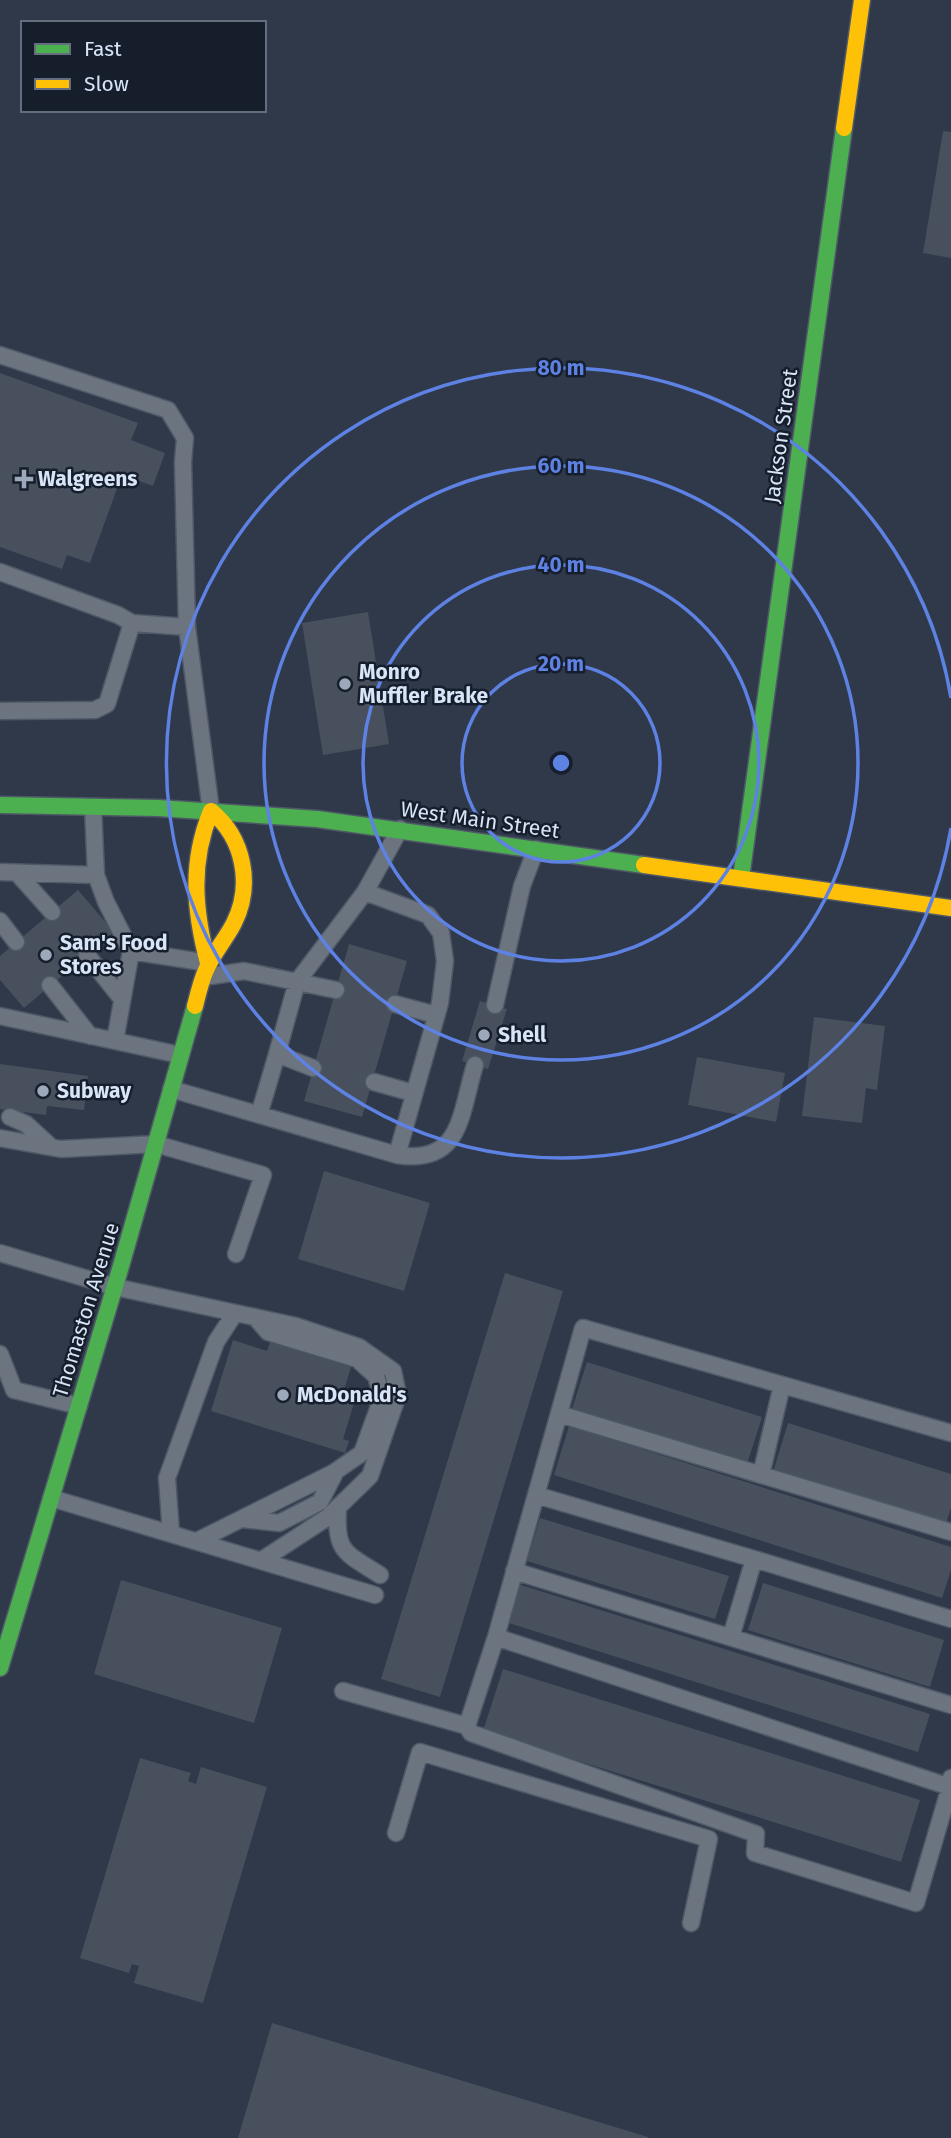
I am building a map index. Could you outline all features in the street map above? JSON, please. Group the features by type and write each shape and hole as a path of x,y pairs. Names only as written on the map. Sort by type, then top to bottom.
{"main road":[{"name":"Jackson Street","path":"741,878 862,0"},
{"name":"West Main Street","path":"0,805 211,811 400,830 951,908"},
{"name":"Thomaston Avenue","path":"0,1668 115,1287 205,970 234,924 242,886 236,838 211,811"},
{"path":"205,970 194,904 197,847 211,811"}],"lane":[{"path":"0,355 168,410 185,438 183,462 187,627 211,811"},
{"path":"0,572 118,615 132,624 187,627"},
{"path":"0,711 95,710 107,704 132,624"},
{"path":"93,807 96,875 106,902 131,951 115,1041"},
{"path":"259,1115 297,982 365,892 400,830"},
{"path":"495,1005 522,886 536,849"},
{"path":"0,872 96,875"},
{"path":"17,873 52,912"},
{"path":"365,892 428,915 441,933 445,961 436,1015 397,1155"},
{"path":"0,921 16,942"},
{"path":"131,951 205,970 244,971 336,990"},
{"path":"87,955 122,999"},
{"path":"50,985 90,1036"},
{"path":"0,1002 7,1017 180,1055"},
{"path":"395,1004 436,1015"},
{"path":"276,1054 313,1068"},
{"path":"171,1089 397,1155 418,1158 444,1149 454,1134 475,1065"},
{"path":"374,1082 413,1093"},
{"path":"10,1117 26,1124 51,1147"},
{"path":"0,1138 51,1147 156,1144 263,1175 236,1254"},
{"path":"0,1253 115,1287 296,1326 359,1346 393,1371 398,1395 370,1476 338,1507 262,1560"},
{"path":"171,1533 167,1478 216,1342 235,1313"},
{"path":"197,1541 336,1471 362,1453 382,1398 376,1376 357,1359 268,1332 255,1317"},
{"path":"467,1726 496,1637 583,1328 951,1433"},
{"path":"0,1354 14,1390"},
{"path":"761,1475 782,1385"},
{"path":"14,1390 79,1406"},
{"path":"0,1401 14,1390"},
{"path":"559,1414 951,1532"},
{"path":"536,1495 951,1619"},
{"path":"51,1498 375,1595"},
{"path":"338,1507 336,1537 348,1555 380,1575"},
{"path":"731,1637 754,1559"},
{"path":"514,1571 951,1705"},
{"path":"343,1691 467,1726 471,1733 756,1834 755,1853 916,1903 950,1782 496,1637"},
{"path":"396,1833 420,1752 709,1839 691,1923"}],"building":[{"path":"943,131 951,132 951,258 923,253"},
{"path":"0,373 138,423 131,440 165,453 153,486 122,475 90,563 67,555 62,569 0,547"},
{"name":"Monro Muffler Brake","path":"368,612 389,744 323,755 302,623"},
{"path":"78,890 114,932 24,1008 0,980 0,956"},
{"path":"349,944 407,961 362,1117 304,1101"},
{"name":"Shell","path":"480,1001 507,1009 488,1069 462,1061"},
{"path":"814,1017 885,1026 877,1090 866,1088 862,1123 802,1116"},
{"path":"697,1057 785,1073 776,1122 688,1105"},
{"name":"Subway","path":"0,1064 88,1076 84,1110 47,1106 46,1115 0,1109"},
{"path":"324,1171 430,1203 404,1291 298,1259"},
{"path":"505,1273 563,1291 440,1697 381,1679"},
{"name":"McDonald's","path":"233,1340 267,1351 270,1342 351,1367 343,1393 356,1397 343,1439 349,1441 345,1453 211,1411"},
{"path":"587,1362 762,1417 747,1464 572,1409"},
{"path":"788,1423 951,1474 951,1508 946,1523 774,1469"},
{"path":"569,1426 951,1547 951,1570 942,1598 554,1475"},
{"path":"540,1518 729,1576 715,1619 527,1561"},
{"path":"121,1580 282,1628 254,1723 94,1674"},
{"path":"763,1583 944,1640 930,1687 748,1630"},
{"path":"518,1584 930,1714 918,1752 506,1622"},
{"path":"503,1669 920,1800 901,1862 483,1731"},
{"path":"140,1758 191,1773 188,1781 196,1784 201,1767 267,1787 203,2003 134,1983 139,1966 132,1964 129,1973 80,1958"},
{"path":"272,2023 648,2137 648,2138 238,2138"}],"traffic: fast":[{"path":"741,878 844,128"},
{"path":"0,805 158,808 317,819 644,865"},
{"path":"0,1668 121,1266 195,1006"}],"traffic: slow":[{"path":"844,128 862,0"},
{"path":"195,1006 206,970 234,923 243,893 244,878 238,848 222,822 211,811 200,849 196,886 208,963"},
{"path":"644,865 951,908"}],"place":[{"name":"Walgreens","path":"24,479"},
{"name":"Monro Muffler Brake","path":"345,684"},
{"name":"Sam's Food Stores","path":"46,955"},
{"name":"Shell","path":"484,1035"},
{"name":"Subway","path":"43,1091"},
{"name":"McDonald's","path":"283,1395"}]}
